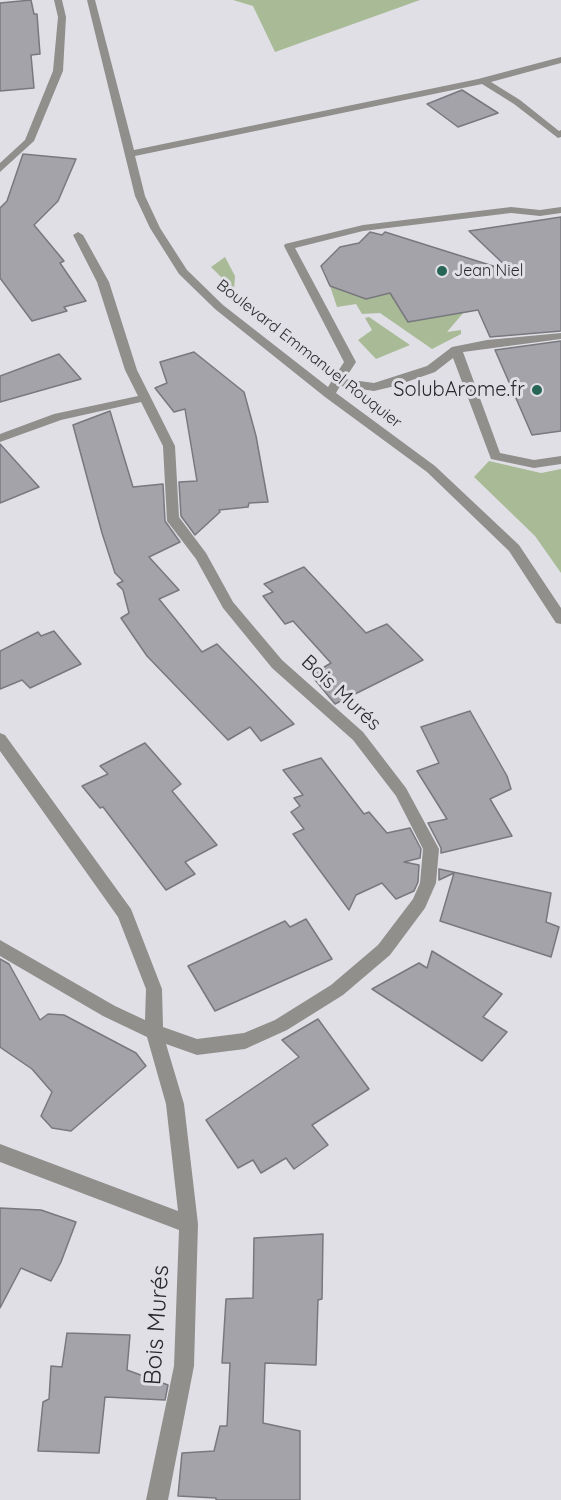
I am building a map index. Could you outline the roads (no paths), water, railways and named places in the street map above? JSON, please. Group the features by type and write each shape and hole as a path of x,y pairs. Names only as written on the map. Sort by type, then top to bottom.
{"street":[{"path":"0,169 29,141 57,71 62,17 58,0"},
{"name":"Boulevard Emmanuel Rouquier","path":"91,0 140,196 155,228 183,272 219,307 329,394 431,469 514,548 561,619"},
{"path":"130,154 483,81 561,60"},
{"path":"483,81 517,102 558,135 561,133"},
{"path":"329,394 350,362 289,246 363,228 511,210 540,213 561,210"},
{"name":"Bois Murés","path":"0,947 109,1011 154,1032 197,1047 245,1041 281,1025 337,990 384,950 419,903 429,883 431,849 401,792 358,736 277,664 244,625 228,605 201,556 172,519 169,446 130,370 103,282 78,235"},
{"path":"337,382 374,387 432,369 456,350 561,336"},
{"path":"456,350 495,456 534,464 561,460"},
{"path":"0,438 58,417 144,398"},
{"name":"Bois Murés","path":"0,739 125,914 154,989 154,1032 175,1104 189,1224 184,1366 158,1500"},
{"path":"0,1153 189,1224"}],"place":[{"name":"Jean Niel","path":"442,271"},
{"name":"SolubArome.fr","path":"537,390"}]}
